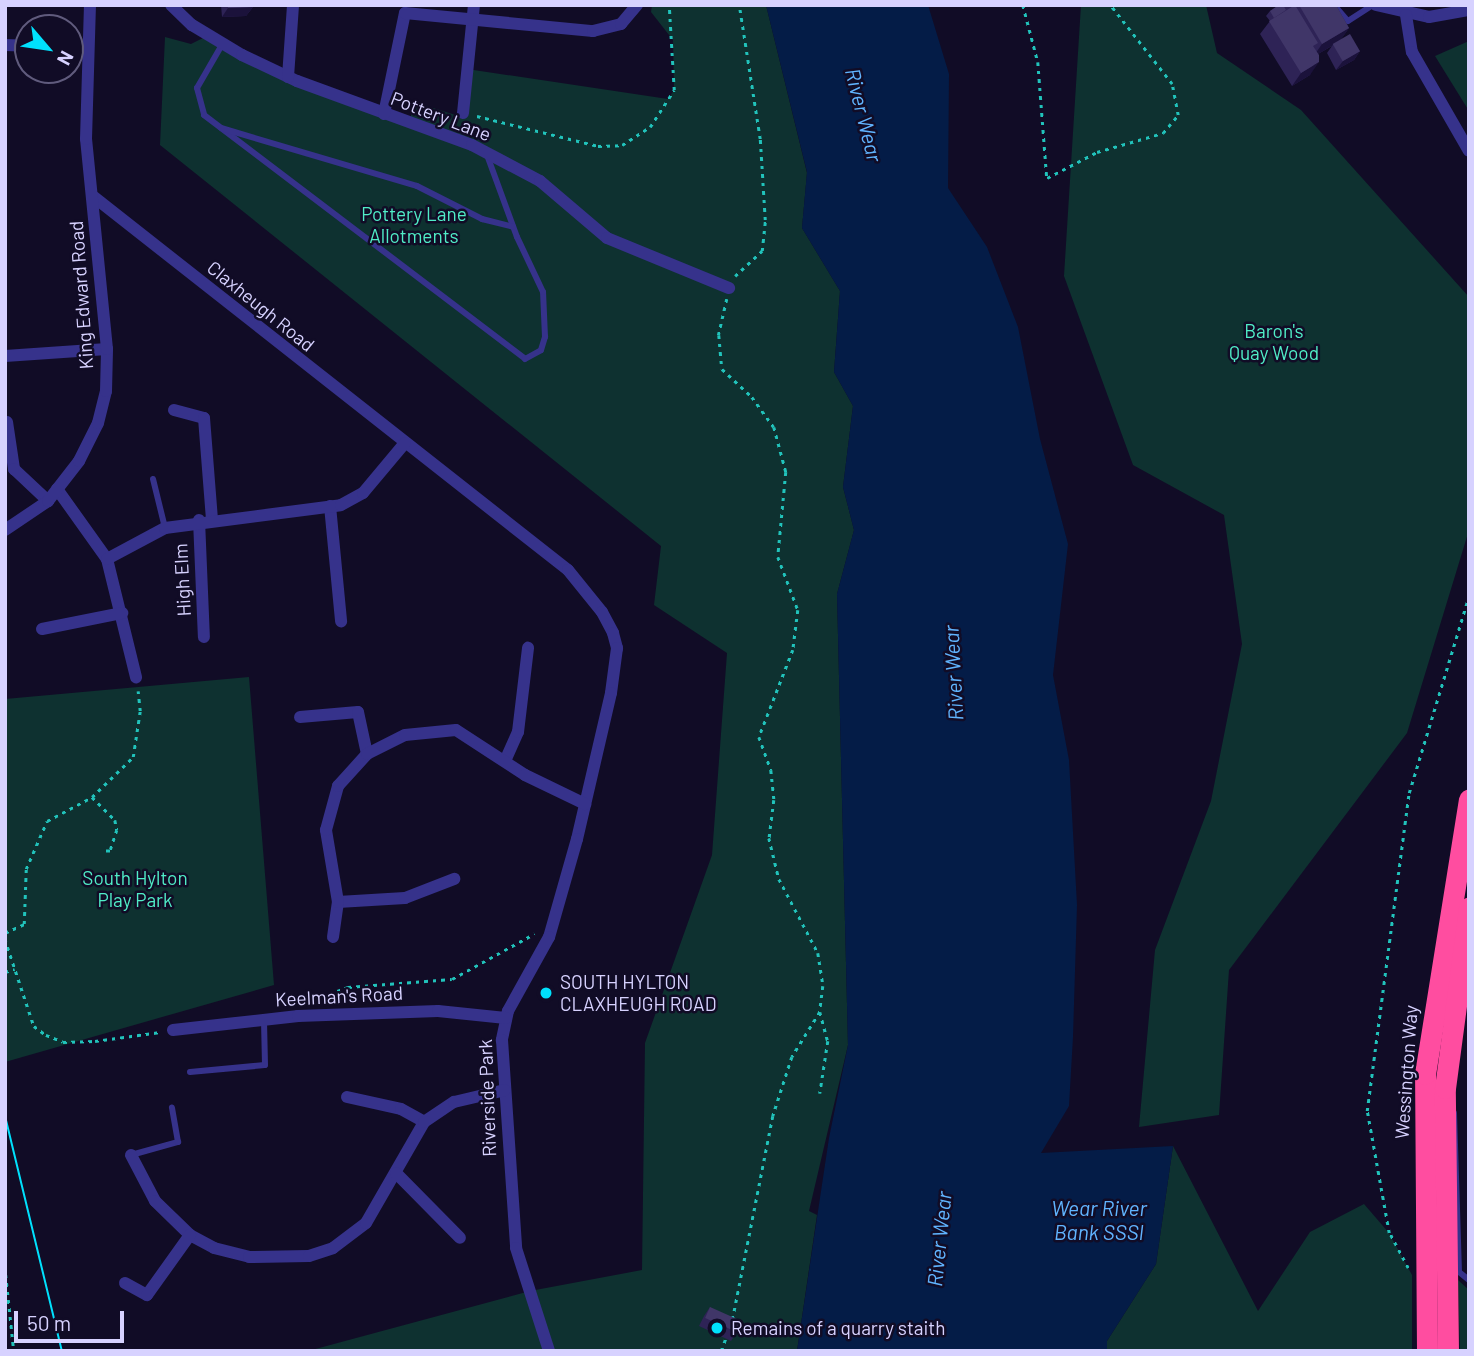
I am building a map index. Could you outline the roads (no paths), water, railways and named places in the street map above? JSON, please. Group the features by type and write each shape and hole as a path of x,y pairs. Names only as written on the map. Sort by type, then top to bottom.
{"highway":[{"name":"Wessington Way","path":"1427,1351 1425,1074 1469,800"},
{"name":"Wessington Way","path":"1448,1351 1445,1088 1469,908"}],"street":[{"name":"King Edward Road","path":"5,530 48,501 79,461 98,423 106,391 107,349 94,197 86,139 86,51 90,5"},
{"name":"Pottery Lane","path":"171,5 192,25 288,77 487,153 540,181 607,238 729,288"},
{"path":"288,77 293,5"},
{"path":"384,114 405,13 474,11 593,31 621,24 637,5"},
{"path":"1374,5 1406,15 1429,17 1469,10"},
{"path":"463,113 474,11"},
{"path":"1406,15 1412,52 1469,151"},
{"name":"Claxheugh Road","path":"94,197 568,570 602,612 617,648"},
{"path":"5,356 107,349"},
{"name":"High Elm","path":"174,410 204,418 204,638"},
{"path":"7,422 14,469 48,501"},
{"path":"107,559 165,528 206,519 330,506 363,493 405,443"},
{"path":"57,489 107,559 136,677"},
{"path":"330,506 341,621"},
{"path":"42,629 122,613"},
{"path":"505,761 518,733 528,648"},
{"name":"Riverside Park","path":"549,1351 516,1248 502,1040 506,1018 553,923 585,804 617,648"},
{"path":"300,717 358,712 367,754"},
{"path":"333,937 338,902 326,830 338,786 367,754 405,735 456,730 505,761 585,804"},
{"path":"338,902 405,898 454,879"},
{"name":"Keelman's Road","path":"173,1030 298,1016 438,1011 506,1018"},
{"path":"131,1155 155,1200 190,1235 214,1248 249,1257 309,1256 333,1248 366,1223 424,1122 454,1102 505,1090"},
{"path":"347,1097 401,1109 424,1122"},
{"path":"396,1173 460,1238"},
{"path":"125,1283 147,1295 190,1235"}],"lane":[{"path":"1334,5 1348,21 1374,5"},
{"path":"223,43 197,88 204,115 525,359 541,350 547,321 543,292 513,228 487,153"},
{"path":"216,126 417,186 482,219 513,228"},
{"path":"153,479 165,528"},
{"path":"190,1072 265,1065 264,1020"},
{"path":"1445,1088 1456,1121 1459,1272 1469,1280"},
{"path":"131,1155 178,1142 172,1108"}],"water":[{"path":"766,5 928,5 949,74 948,188 987,247 1018,327 1040,439 1068,544 1053,675 1069,760 1077,905 1073,1037 1069,1106 1041,1153 1173,1146 1156,1264 1107,1341 1107,1351 797,1351 829,1138 848,1045 837,594 854,530 843,487 853,406 834,372 840,291 802,228 807,172"}],"tram line":[{"path":"5,1116 62,1351"}],"place":[{"name":"SOUTH HYLTON CLAXHEUGH ROAD","path":"546,993"},
{"name":"Remains of a quarry staith","path":"717,1328"}],"water label":[{"name":"River Wear","path":"864,115"},
{"name":"River Wear","path":"953,673"},
{"name":"Wear River Bank SSSI","path":"1099,1220"},
{"name":"River Wear","path":"939,1239"}],"park label":[{"name":"Pottery Lane Allotments","path":"414,225"},
{"name":"Baron's Quay Wood","path":"1274,342"},
{"name":"South Hylton Play Park","path":"135,889"}]}
